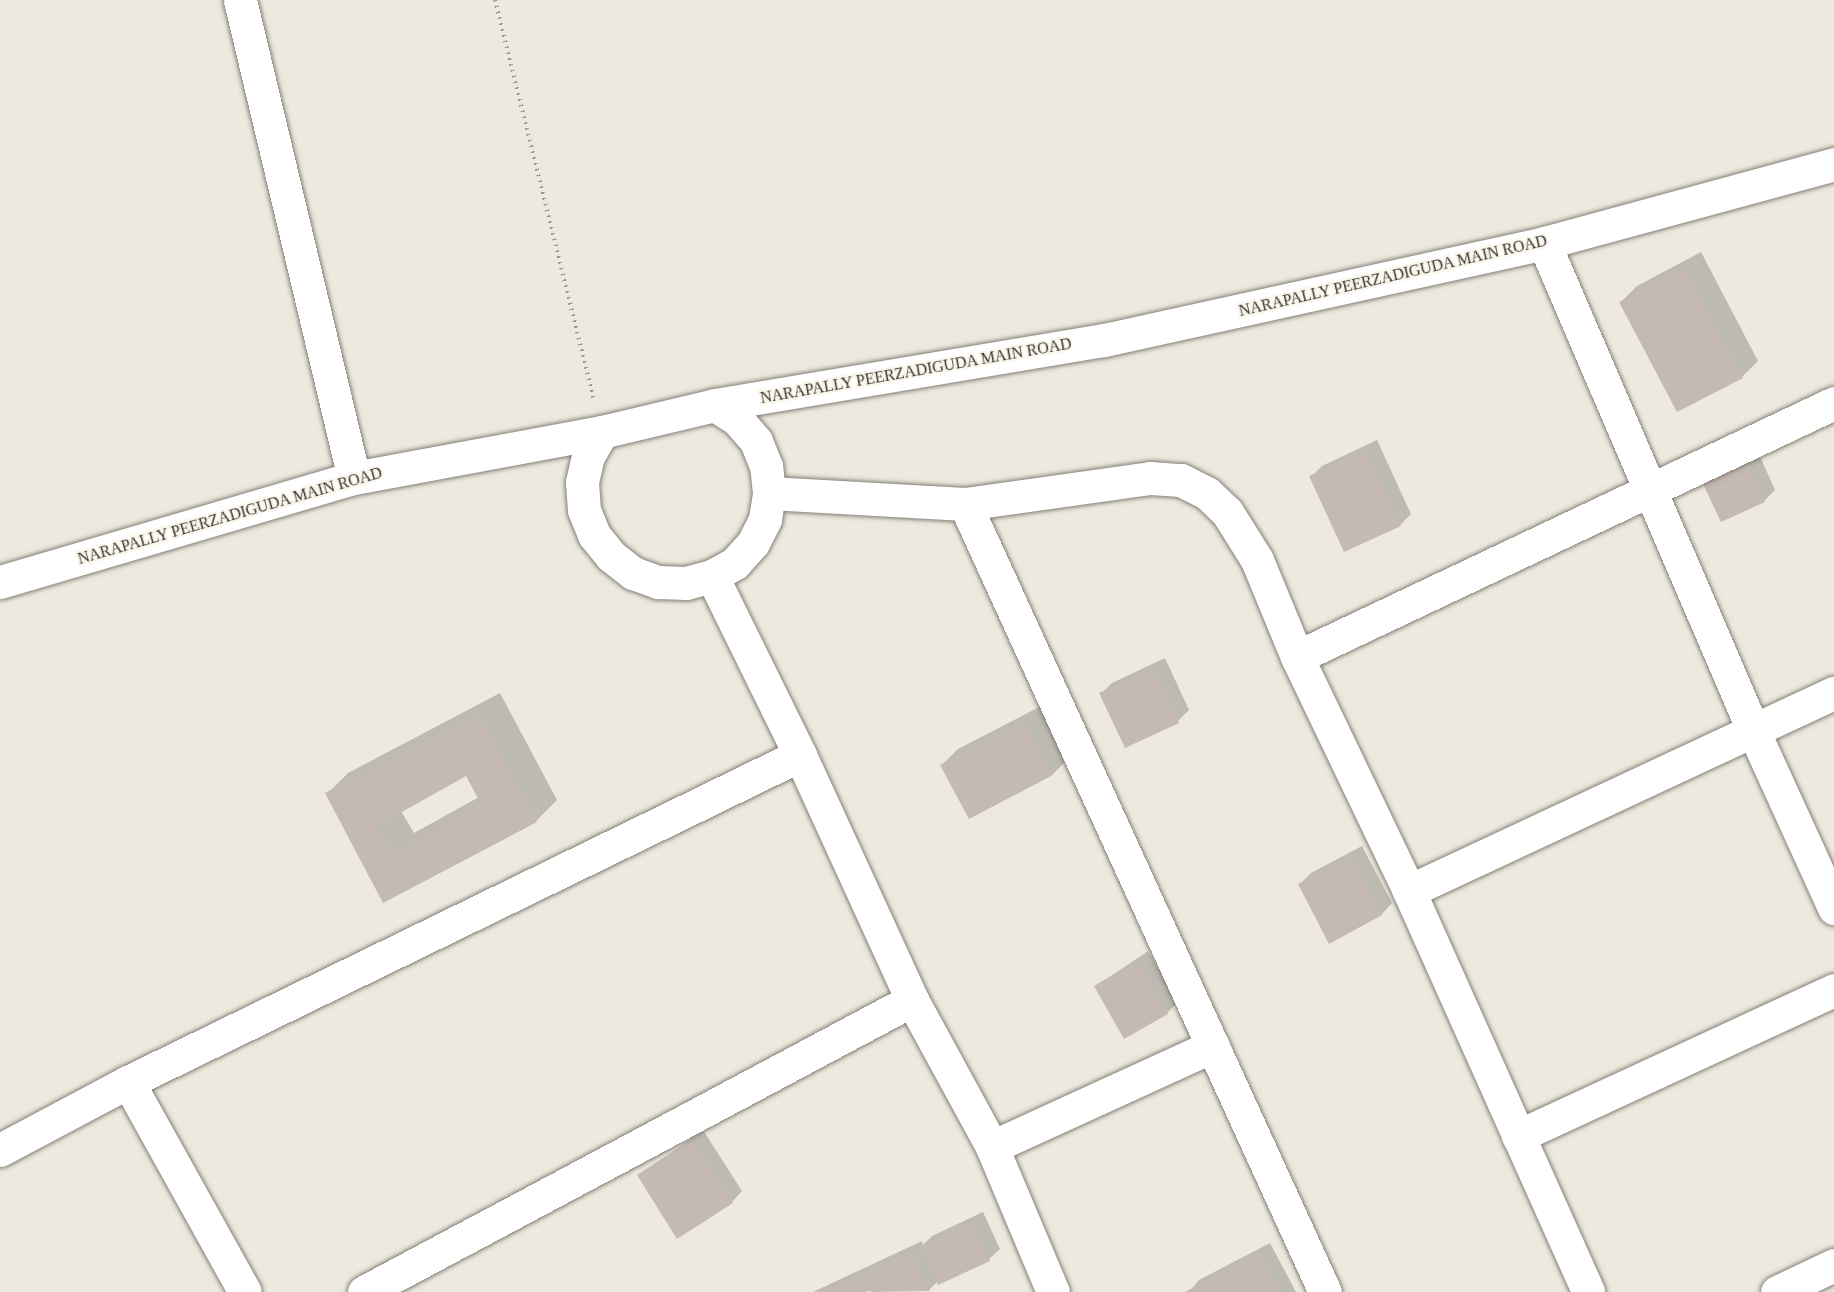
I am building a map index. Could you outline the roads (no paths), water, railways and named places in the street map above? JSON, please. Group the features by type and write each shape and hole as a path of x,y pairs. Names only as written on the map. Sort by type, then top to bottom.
{"street":[{"path":"240,0 354,478"},
{"name":"NARAPALLY PEERZADIGUDA MAIN ROAD","path":"0,582 354,478 602,432 715,405 1104,339 1544,243 1834,164"},
{"path":"1544,243 1652,486 1753,730 1834,908"},
{"path":"1297,657 1652,486 1834,403"},
{"path":"602,432 588,456 582,482 584,510 594,535 611,556 633,573 658,582 686,583 712,576 735,563 753,543 765,519 769,493 766,466 756,441 738,420 715,405"},
{"path":"769,493 965,504 1150,478 1181,480 1207,493 1227,512 1257,560 1297,657 1408,891 1588,1292"},
{"path":"965,504 1325,1292"},
{"path":"712,576 800,755 912,1000 992,1147 1053,1292"},
{"path":"1408,891 1834,693"},
{"path":"0,1150 128,1082 800,755"},
{"path":"1518,1136 1834,990"},
{"path":"364,1292 912,1000"},
{"path":"992,1147 1213,1046"},
{"path":"128,1082 245,1292"},
{"path":"1777,1292 1834,1265"}]}
